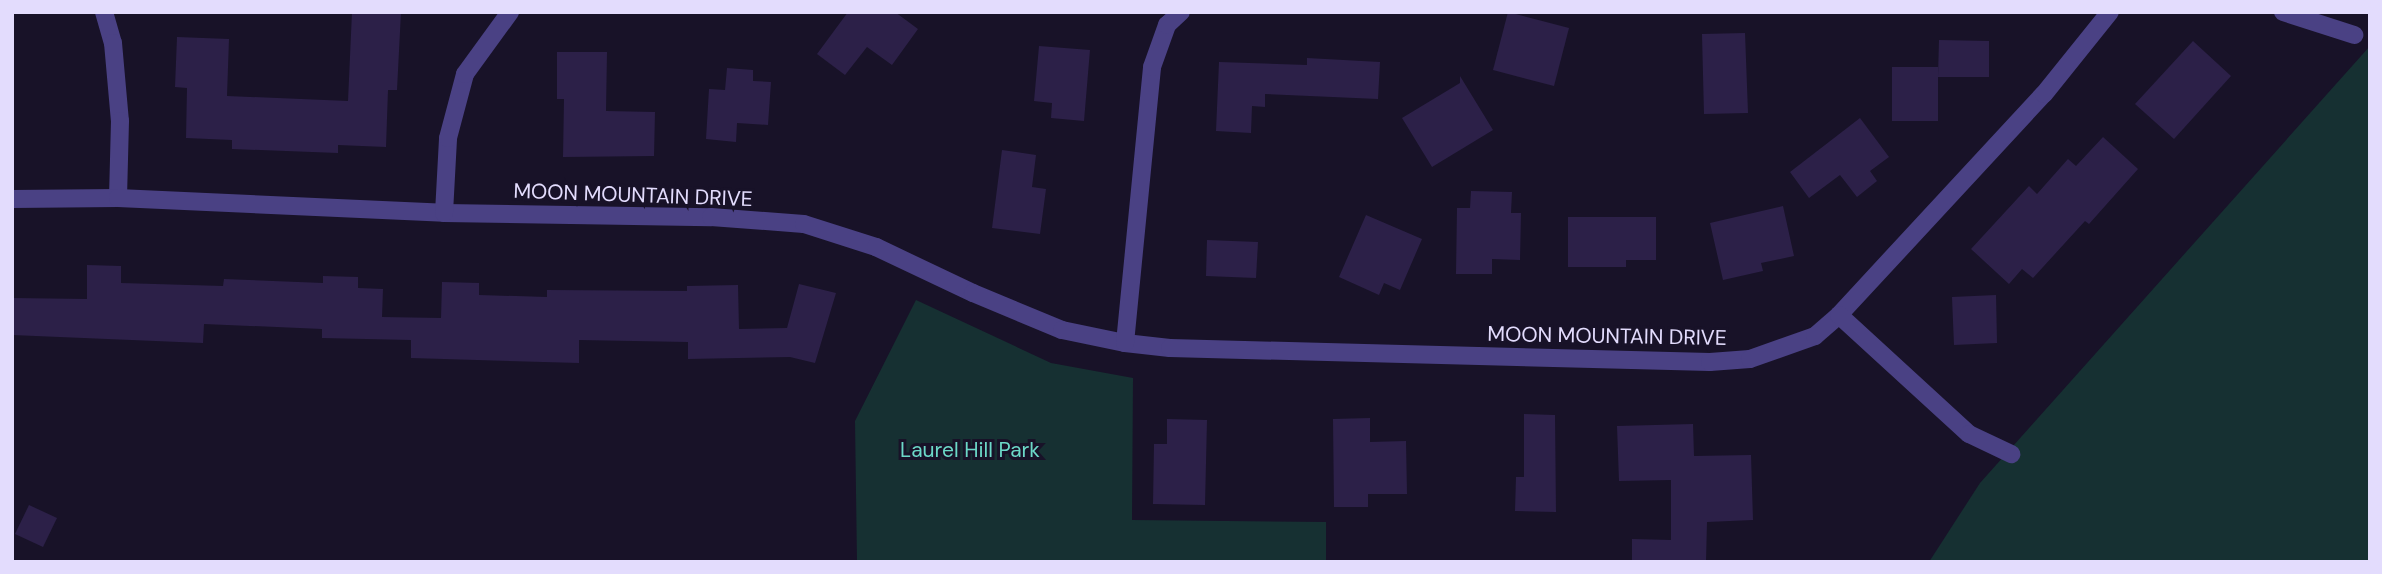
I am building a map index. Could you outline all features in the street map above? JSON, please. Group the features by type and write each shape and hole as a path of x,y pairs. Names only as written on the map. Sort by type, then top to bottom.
{"street":[{"path":"104,12 113,43 120,121 118,198"},
{"path":"444,213 448,138 465,74 510,12"},
{"path":"1125,343 1152,67 1167,25 1181,12"},
{"name":"MOON MOUNTAIN DRIVE","path":"12,199 118,198 444,213 711,216 804,225 876,247 973,293 1062,330 1125,343 1170,348 1710,362 1750,359 1815,336 1839,315 2044,94 2110,12"},
{"path":"2283,12 2354,35"},
{"path":"1839,315 1969,434 2011,454"}],"green space":[{"path":"2370,46 2370,562 1929,562 1980,483"},
{"name":"Laurel Hill Park","path":"916,300 1051,363 1133,378 1132,520 1326,522 1326,562 857,562 855,421"}],"building":[{"path":"352,12 401,12 397,90 388,90 386,147 338,145 338,153 232,149 232,140 186,138 187,88 175,87 177,37 229,39 227,96 348,101"},
{"path":"848,12 895,12 918,29 892,65 867,47 845,75 817,54"},
{"path":"1508,12 1569,28 1554,86 1493,70"},
{"path":"1745,33 1748,113 1704,114 1702,34"},
{"path":"1939,40 1989,41 1989,77 1938,77"},
{"path":"2193,41 2231,76 2174,139 2135,104"},
{"path":"1039,46 1090,50 1084,121 1051,118 1052,103 1034,101"},
{"path":"557,52 607,52 606,111 655,112 654,156 563,157 564,99 557,99"},
{"path":"1307,58 1380,62 1378,99 1265,94 1265,107 1252,106 1251,133 1216,131 1219,62 1307,65"},
{"path":"1892,67 1938,67 1938,121 1892,121"},
{"path":"727,68 753,70 753,81 771,82 768,125 737,123 736,142 706,139 709,89 725,90"},
{"path":"1460,76 1493,130 1432,167 1402,118 1460,83"},
{"path":"1860,118 1889,157 1870,171 1877,181 1857,197 1840,175 1809,198 1790,172"},
{"path":"2103,137 2138,169 2089,224 2085,221 2033,278 2022,269 2009,284 1971,249 2029,186 2037,194 2068,159 2076,166"},
{"path":"1002,150 1036,155 1032,187 1046,189 1040,234 992,228"},
{"path":"1471,191 1512,192 1511,213 1521,213 1520,260 1492,259 1492,274 1456,274 1457,208 1470,208"},
{"path":"1783,206 1794,256 1761,263 1763,271 1723,280 1710,223"},
{"path":"1366,215 1422,239 1400,290 1384,283 1379,295 1339,277"},
{"path":"1568,217 1656,217 1656,260 1626,260 1626,267 1568,267"},
{"path":"1207,240 1258,242 1256,278 1206,276"},
{"path":"87,265 121,266 121,283 223,286 224,279 323,283 323,276 358,277 358,288 383,289 382,317 441,318 442,282 479,283 479,295 547,297 547,290 687,291 687,286 738,285 739,329 787,328 799,284 836,293 815,363 790,357 688,359 688,342 579,340 579,363 411,358 411,340 322,338 322,329 204,324 203,343 12,335 12,298 87,299"},
{"path":"1996,295 1997,343 1954,345 1952,297"},
{"path":"1524,414 1555,415 1556,512 1515,511 1516,477 1524,477"},
{"path":"1370,418 1370,442 1406,441 1407,494 1368,494 1368,507 1334,507 1333,419"},
{"path":"1167,419 1207,420 1205,505 1153,504 1154,444 1167,444"},
{"path":"1693,424 1694,456 1751,455 1753,520 1707,522 1706,562 1632,562 1632,539 1671,540 1671,480 1619,481 1617,426"},
{"path":"29,505 57,518 43,547 15,534"}]}
